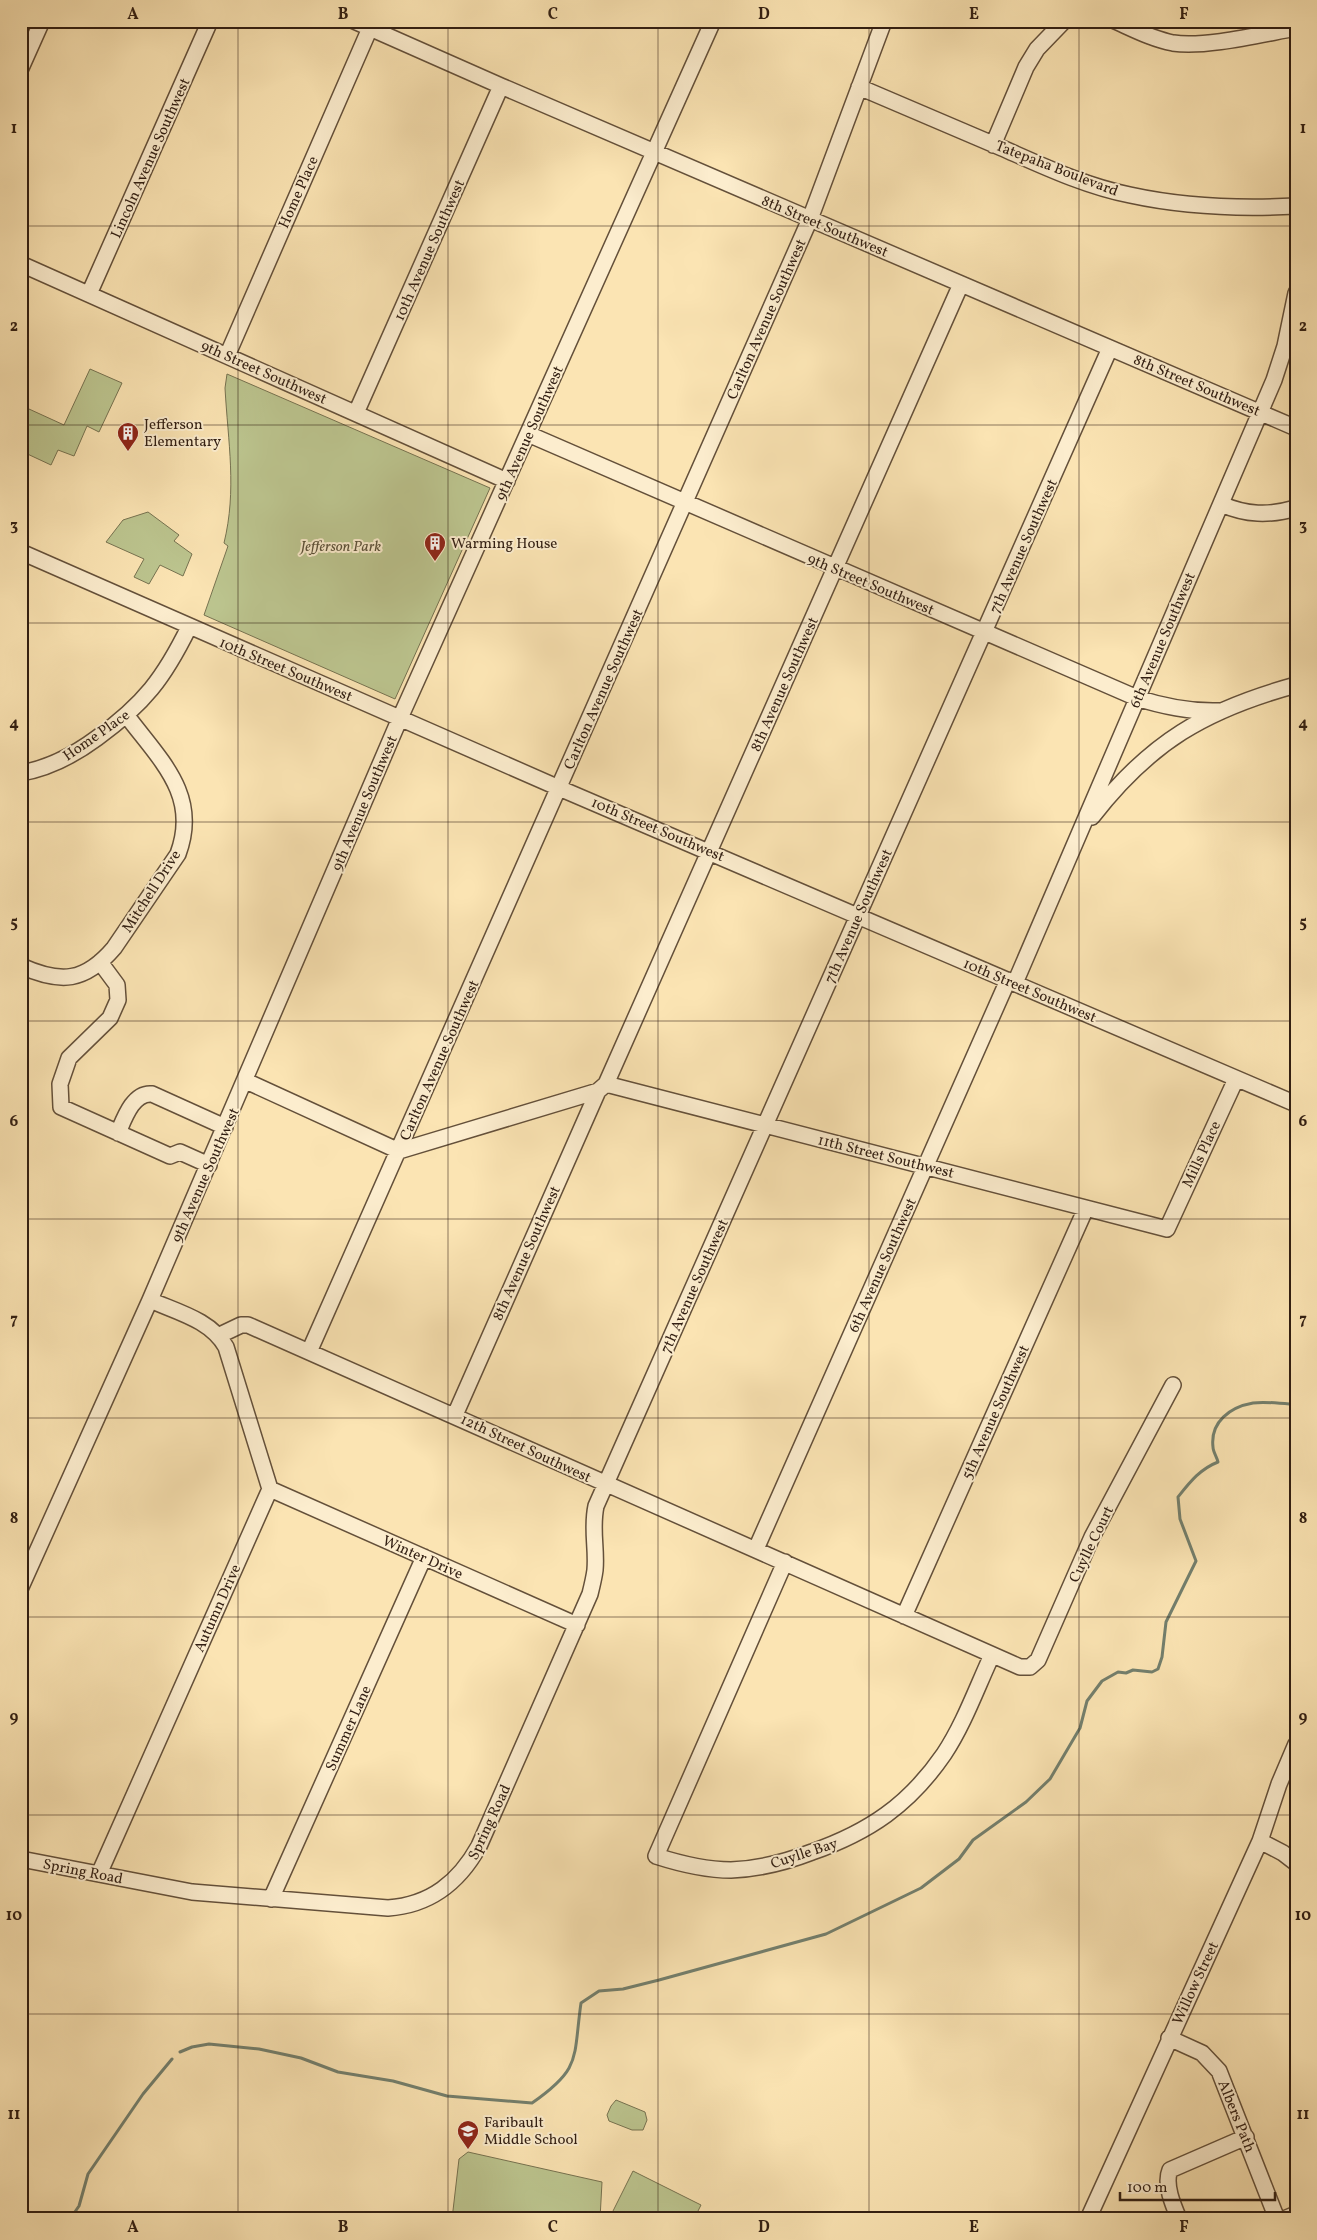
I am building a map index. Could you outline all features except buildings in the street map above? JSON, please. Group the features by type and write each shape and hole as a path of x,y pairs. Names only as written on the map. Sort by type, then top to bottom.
{"street":[{"path":"21,68 42,21"},
{"name":"Lincoln Avenue Southwest","path":"89,294 210,21"},
{"name":"8th Street Southwest","path":"354,21 810,220 1296,428"},
{"name":"9th Avenue Southwest","path":"21,1587 246,1081 400,718 713,21"},
{"name":"Carlton Avenue Southwest","path":"309,1352 810,220 884,21"},
{"path":"993,144 1026,67 1037,49 1064,21"},
{"path":"1121,23 1149,36 1173,43 1197,44 1296,28"},
{"name":"Home Place","path":"227,356 370,28"},
{"name":"10th Avenue Southwest","path":"356,413 501,86"},
{"name":"Tatepaha Boulevard","path":"859,87 1080,180 1128,195 1212,207 1255,208 1296,206"},
{"name":"9th Street Southwest","path":"21,264 507,481"},
{"name":"8th Avenue Southwest","path":"455,1415 709,851 961,284"},
{"name":"6th Avenue Southwest","path":"756,1549 926,1167 1073,848 1221,504 1274,380 1285,346 1296,293"},
{"name":"7th Avenue Southwest","path":"606,1484 1110,348"},
{"name":"9th Street Southwest","path":"528,434 835,569 1137,698 1176,710 1197,712 1219,711"},
{"path":"1221,504 1236,510 1268,514 1296,508"},
{"name":"10th Street Southwest","path":"21,552 559,788 1296,1104"},
{"name":"Home Place","path":"21,773 37,770 60,761 83,748 127,716 150,692 165,671 189,627"},
{"path":"1073,848 1090,819 1111,792 1135,767 1189,727 1219,711 1296,685"},
{"name":"Mitchell Drive","path":"21,966 46,976 62,978 77,975 91,969 114,948 178,854 183,840 185,824 181,793 174,780 127,716"},
{"path":"100,962 117,985 118,1000 110,1018 69,1058 60,1084 61,1107 170,1156 180,1152 209,1165"},
{"name":"Mills Place","path":"1167,1229 1236,1079"},
{"path":"246,1081 399,1150 602,1087"},
{"name":"11th Street Southwest","path":"602,1087 765,1125 1167,1229"},
{"path":"118,1132 127,1113 140,1096 146,1094 152,1094 225,1127"},
{"name":"5th Avenue Southwest","path":"904,1616 1086,1208"},
{"path":"150,1300 210,1327 220,1335 226,1347 270,1489"},
{"name":"12th Street Southwest","path":"220,1335 241,1324 248,1325 455,1415 904,1616"},
{"name":"Cuylle Court","path":"992,1654 1020,1667 1030,1666 1038,1660 1092,1538 1173,1385"},
{"name":"Spring Road","path":"21,1860 192,1892 388,1908 413,1905 444,1890 468,1866 480,1846 590,1594 595,1570 593,1519 596,1506 606,1484"},
{"name":"Winter Drive","path":"270,1489 577,1624"},
{"name":"Autumn Drive","path":"99,1874 270,1489"},
{"name":"Summer Lane","path":"271,1899 424,1557"},
{"name":"Cuylle Bay","path":"785,1562 656,1856 681,1864 706,1868 731,1870 757,1867 783,1863 837,1844 863,1831 908,1797 945,1753 992,1654"},
{"path":"904,1616 992,1654"},
{"name":"Willow Street","path":"1088,2219 1260,1841 1279,1784 1296,1744"},
{"path":"1260,1841 1296,1863"},
{"name":"Albers Path","path":"1169,2038 1202,2054 1212,2062 1225,2082 1277,2219"},
{"path":"1178,2219 1170,2192 1168,2176 1170,2170 1246,2137"},
{"path":"1284,2219 1296,2214"}],"green space":[{"path":"21,320 27,331 28,341 21,364 21,352 25,342"},
{"path":"90,369 122,383 99,432 87,426 74,456 58,450 51,465 21,451 21,426 29,409 64,425"},
{"name":"Jefferson Park","path":"227,374 490,488 395,699 204,615 228,546 224,543 228,523 231,485 225,388"},
{"path":"148,512 179,535 174,541 192,554 183,576 160,565 149,584 134,577 144,559 106,542 123,520"},
{"path":"616,2100 645,2112 647,2120 643,2130 632,2130 609,2121 607,2115"},
{"path":"468,2152 602,2182 600,2219 452,2219 459,2159"},
{"path":"633,2171 701,2205 694,2219 609,2219"}],"waterway":[{"path":"180,2052 192,2047 209,2044 259,2049 301,2058 338,2072 393,2081 447,2096 532,2103 548,2091 567,2071 575,2050 581,2003 599,1991 623,1989 659,1980 826,1934 921,1888 959,1859 973,1840 1026,1802 1050,1779 1080,1728 1087,1701 1102,1681 1118,1672 1126,1673 1133,1670 1152,1672 1158,1669 1162,1657 1166,1622 1196,1561 1180,1519 1178,1497 1201,1472 1218,1462 1213,1449 1213,1438 1218,1423 1229,1412 1253,1403 1296,1404"},
{"path":"70,2219 79,2206 88,2174 143,2094 172,2059"}],"place":[{"name":"Jefferson Elementary","path":"128,452"},
{"name":"Warming House","path":"435,562"},
{"name":"Faribault Middle School","path":"468,2150"}]}
